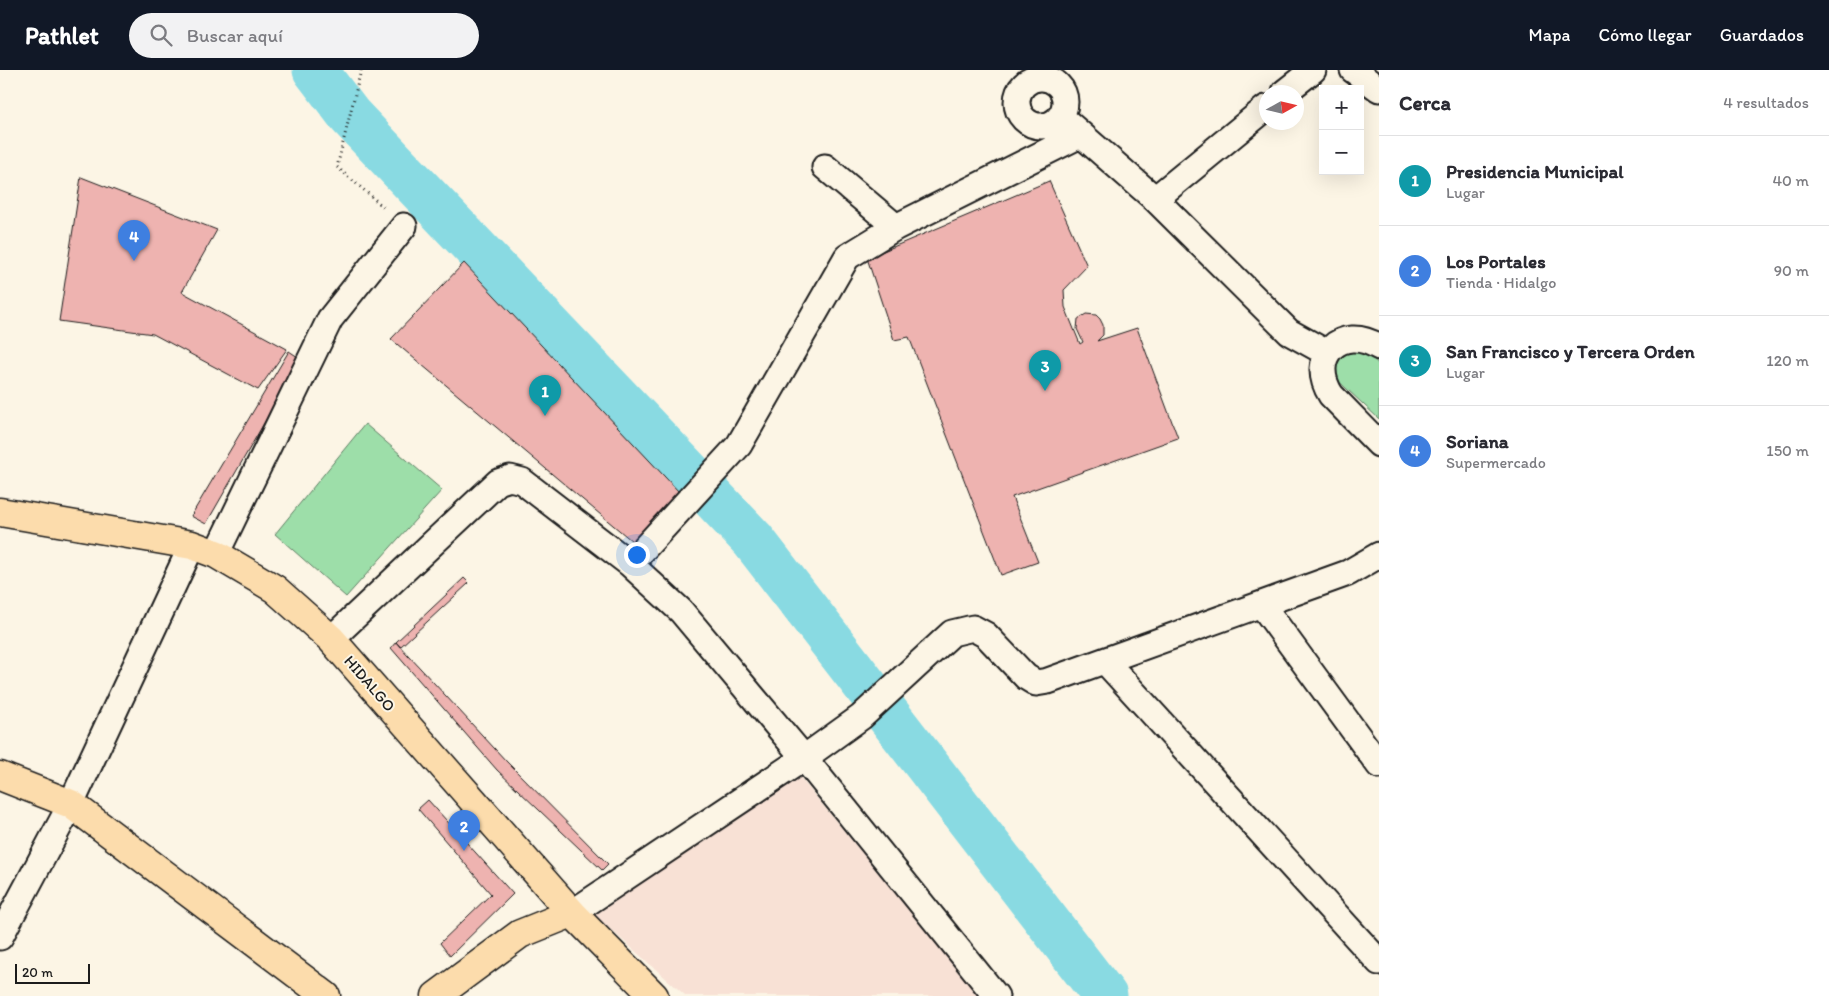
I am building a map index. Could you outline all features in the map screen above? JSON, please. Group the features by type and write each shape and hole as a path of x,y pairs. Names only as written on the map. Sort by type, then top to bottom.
{"main road":[{"name":"HIDALGO","path":"0,512 204,550 274,589 331,639 572,913 654,996"},
{"path":"0,776 71,804 326,996"},
{"path":"436,996 520,934 572,913"}],"street":[{"path":"1294,85 1313,70"},
{"path":"1354,70 1379,90"},
{"path":"1047,78 1056,82 1062,89 1066,99 1061,117 1053,124 1045,127 1035,126 1027,122 1020,115 1017,106 1016,79 1029,81 1047,78"},
{"path":"1155,199 1259,114"},
{"path":"1061,117 1155,199 1289,332 1327,354"},
{"path":"630,564 739,445 847,257 896,227 1080,135"},
{"path":"825,167 896,227"},
{"path":"0,937 204,550 330,319 404,226"},
{"path":"1379,348 1367,340 1356,338 1340,343 1327,354 1323,364 1322,375 1325,386 1331,395 1379,444"},
{"path":"331,639 498,482 510,478 522,481 630,564 681,611 804,758 996,996"},
{"path":"572,913 804,758 861,717 952,633 973,628 986,635 1026,677 1036,683 1048,681 1348,573 1379,555"},
{"path":"1262,604 1379,765"},
{"path":"1105,661 1379,962"}],"path":[{"path":"361,70 337,167 404,226"}],"shaded area":[{"path":"798,775 981,996 686,996 593,914"}],"green space":[{"path":"1353,350 1366,350 1379,365 1379,419 1332,375 1337,357"},
{"path":"365,424 442,490 346,597 275,534"}],"building":[{"path":"81,177 217,230 182,292 287,349 258,390 153,334 59,321"},
{"path":"1049,181 1087,266 1064,290 1065,307 1080,344 1083,342 1077,329 1078,319 1086,314 1096,315 1103,325 1103,335 1097,341 1137,328 1178,438 1012,497 1038,562 1001,575 909,337 894,340 867,258"},
{"path":"464,263 680,493 632,541 391,339"},
{"path":"289,351 301,359 206,524 191,516"},
{"path":"464,578 469,583 400,647 396,642"},
{"path":"396,642 507,762 608,864 602,870 497,770 391,648"},
{"path":"428,800 513,894 450,956 440,943 491,894 418,809"}],"waterway":[{"path":"315,70 350,116 753,540 1105,996"}],"place":[{"name":"Soriana","path":"134,261"},
{"name":"San Francisco y Tercera Orden","path":"1045,391"},
{"name":"Presidencia Municipal","path":"545,416"},
{"name":"Los Portales","path":"464,851"}]}
